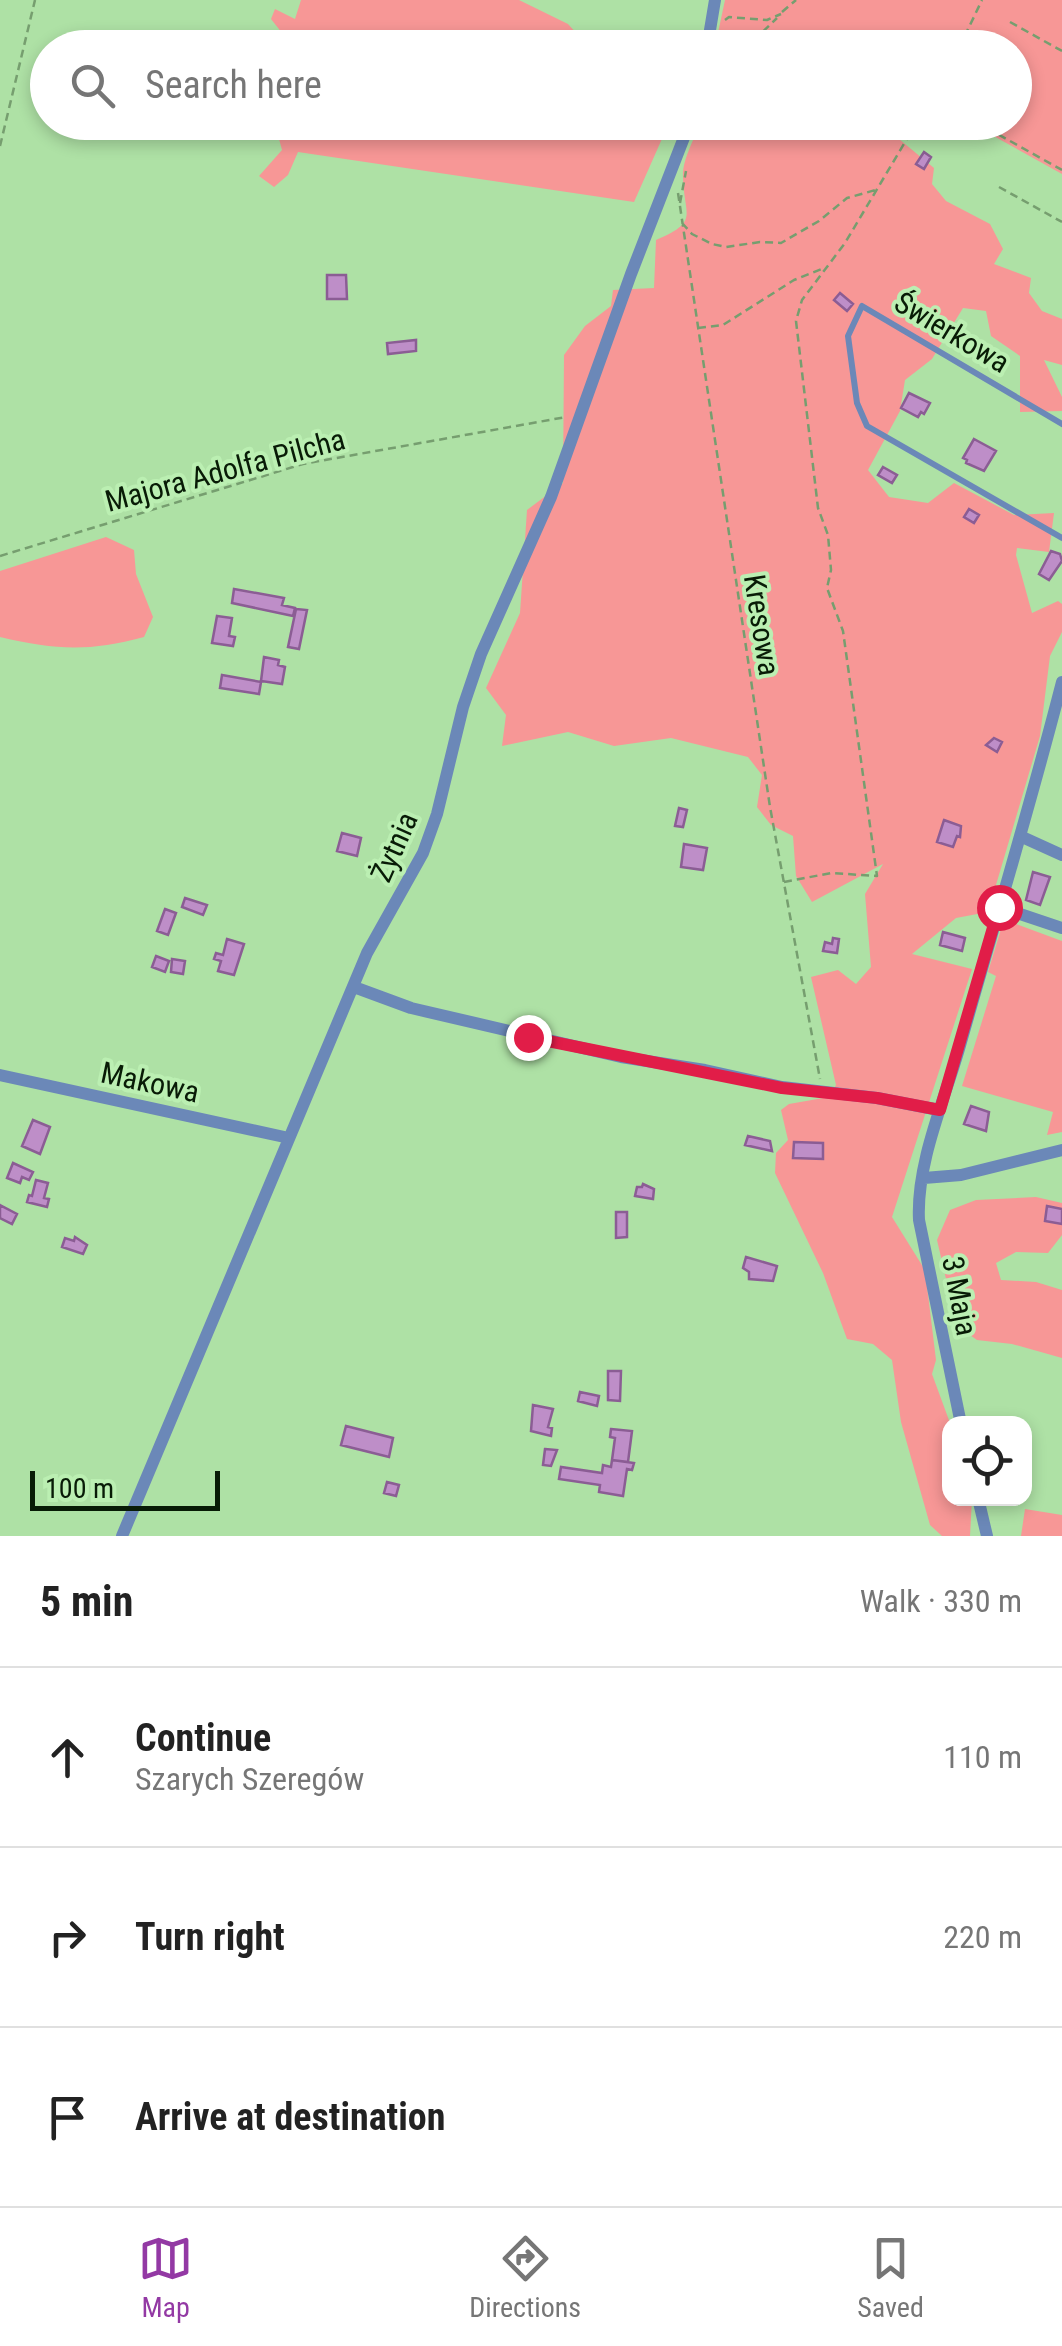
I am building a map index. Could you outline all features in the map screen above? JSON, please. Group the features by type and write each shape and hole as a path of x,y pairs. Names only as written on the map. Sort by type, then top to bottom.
{"street":[{"path":"710,30 715,0"},
{"name":"Żytnia","path":"122,1536 367,952 423,852 481,654 551,497 631,274 682,163 686,140"},
{"name":"3 Maja","path":"958,1416 918,1206 940,1110 1062,682"},
{"path":"1020,836 1062,856"},
{"path":"999,907 1062,928"},
{"path":"354,987 411,1008 528,1037 782,1088 822,1090 940,1110"},
{"name":"Makowa","path":"0,1075 289,1138"},
{"path":"924,1178 961,1175 1062,1150"},
{"path":"980,1506 987,1536"}],"lane":[{"name":"Świerkowa","path":"1062,424 862,306 848,336 856,403 867,426 1062,538"}],"path":[{"path":"0,146 35,0"},
{"path":"764,30 796,0"},
{"path":"968,30 982,0"},
{"path":"725,20 730,16 767,20 781,14"},
{"path":"1010,22 1024,30"},
{"path":"1032,34 1062,51"},
{"path":"784,882 832,873 877,876 845,643 827,588 831,570 828,534 818,508 796,340 797,311 879,189 907,140"},
{"path":"1008,140 1062,170"},
{"path":"679,206 682,163"},
{"name":"Kresowa","path":"682,163 679,206 696,328 784,882 822,1090"},
{"path":"999,187 1062,222"},
{"path":"681,222 692,234 726,247 781,243 847,198 879,189"},
{"path":"696,328 723,325 794,280 828,268"},
{"name":"Majora Adolfa Pilcha","path":"0,556 303,464 582,414"}],"shaded area":[{"path":"301,0 519,0 573,30 280,30 271,19 275,9 295,19"},
{"path":"725,0 1062,0 1062,174 1001,140 1032,140 1032,30 719,30"},
{"path":"279,140 661,140 634,202 298,152 288,175 274,187 259,176 282,150"},
{"path":"693,140 900,140 934,168 932,184 946,201 990,224 1003,249 994,264 1031,278 1029,293 1042,311 1062,319 1062,365 1044,360 1062,397 1062,411 1020,412 1020,356 991,336 986,311 963,308 932,359 905,380 900,411 868,470 889,497 928,503 954,483 1014,515 1054,513 1049,552 1017,548 1032,613 1058,601 1062,604 1062,632 1050,656 1040,736 988,912 956,918 912,954 972,969 892,1217 925,1270 936,1360 932,1374 947,1416 942,1416 942,1506 972,1506 970,1536 942,1536 930,1525 901,1422 892,1360 873,1344 847,1339 823,1273 775,1173 776,1153 788,1140 781,1110 789,1104 829,1097 836,1085 811,977 838,970 856,984 871,967 865,894 883,864 812,902 796,876 793,836 771,825 757,807 762,775 748,757 671,738 614,746 568,732 502,746 506,715 486,688 520,613 527,510 563,483 564,355 585,326 611,306 613,290 654,288 656,240 679,228 686,216 683,170"},
{"path":"106,537 134,550 136,574 153,617 144,637 72,648 0,637 0,571"},
{"path":"1013,923 1062,941 1062,1132 1047,1135 1053,1112 962,1086 996,976 988,972 1002,926"},
{"path":"1036,1197 1062,1203 1062,1235 1048,1253 1016,1252 996,1263 1001,1280 1036,1282 1062,1290 1062,1358 1012,1344 977,1340 957,1326 937,1240 950,1210 976,1200"},
{"path":"1025,1509 1062,1515 1062,1536 1021,1536"}],"building":[{"path":"924,152 931,157 924,169 916,164"},
{"path":"327,275 346,275 347,299 327,299"},
{"path":"840,293 853,304 847,311 834,300"},
{"path":"416,340 416,351 388,354 387,343"},
{"path":"909,393 930,403 924,414 921,412 918,417 901,408"},
{"path":"974,439 996,451 984,471 963,458"},
{"path":"883,467 897,475 892,483 878,475"},
{"path":"969,509 979,515 974,523 964,517"},
{"path":"1051,551 1060,554 1062,561 1049,580 1039,574"},
{"path":"234,589 284,598 282,605 295,608 293,616 232,603"},
{"path":"296,609 307,610 299,649 288,647"},
{"path":"217,616 232,618 229,636 235,637 233,646 212,643"},
{"path":"264,657 279,660 278,665 285,667 282,684 261,681"},
{"path":"222,675 261,682 259,694 220,688"},
{"path":"994,738 1002,742 997,752 986,745"},
{"path":"679,808 687,810 683,827 675,826"},
{"path":"944,820 961,826 953,847 937,842"},
{"path":"342,833 361,838 357,856 337,851"},
{"path":"684,844 707,848 703,870 681,867"},
{"path":"1033,872 1050,877 1040,905 1026,900"},
{"path":"185,898 207,905 203,915 182,907"},
{"path":"165,909 176,913 168,935 157,931"},
{"path":"943,932 965,938 962,951 940,945"},
{"path":"833,938 839,939 837,953 823,951 825,942 832,944"},
{"path":"227,939 244,944 234,975 218,971 221,961 214,959 216,953 223,955"},
{"path":"156,956 169,961 165,972 152,967"},
{"path":"172,959 185,961 183,974 171,972"},
{"path":"971,1106 989,1112 986,1131 964,1124"},
{"path":"33,1120 50,1127 40,1154 22,1146"},
{"path":"748,1136 770,1141 772,1151 745,1145"},
{"path":"794,1142 823,1143 823,1159 793,1158"},
{"path":"13,1163 33,1172 29,1180 22,1177 20,1183 7,1178"},
{"path":"36,1180 48,1183 44,1198 49,1199 47,1207 27,1202"},
{"path":"643,1184 654,1189 653,1199 635,1196 637,1187"},
{"path":"0,1205 17,1214 12,1224 0,1218"},
{"path":"1047,1206 1062,1209 1062,1224 1045,1221"},
{"path":"616,1212 627,1212 627,1237 616,1238"},
{"path":"75,1237 87,1245 83,1254 62,1247 65,1238 74,1241"},
{"path":"746,1257 777,1266 773,1281 749,1279 749,1272 743,1268"},
{"path":"608,1371 621,1371 620,1401 608,1400"},
{"path":"580,1392 599,1396 597,1406 578,1401"},
{"path":"533,1405 553,1409 548,1427 552,1428 551,1436 531,1431"},
{"path":"346,1426 393,1438 389,1457 341,1445"},
{"path":"611,1429 632,1431 628,1462 612,1460 615,1438 610,1437"},
{"path":"545,1449 557,1450 551,1466 543,1465"},
{"path":"612,1460 634,1463 632,1470 627,1469 623,1496 599,1492 600,1485 559,1479 561,1467 602,1473 603,1465 611,1467"},
{"path":"387,1482 399,1485 396,1496 384,1493"}],"route":[{"path":"528,1037 782,1088 822,1090 940,1110 999,907"}]}
